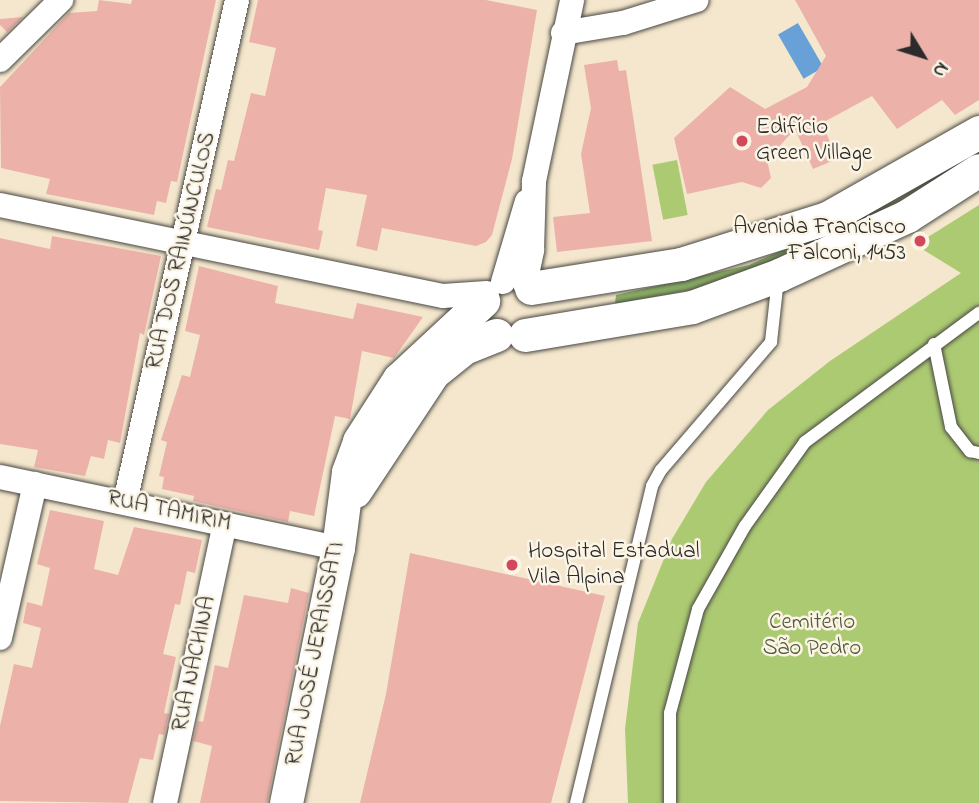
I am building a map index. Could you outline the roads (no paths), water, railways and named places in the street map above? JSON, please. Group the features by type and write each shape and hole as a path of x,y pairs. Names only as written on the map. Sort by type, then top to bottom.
{"main road":[{"path":"510,335 484,320 506,290 681,264 827,218 979,132"},
{"path":"346,505 433,373 464,348 510,335 692,307 779,275 907,215 979,170"},
{"path":"506,290 540,313 510,335"},
{"name":"RUA JOSÉ JERAISSATI","path":"286,803 338,548 346,505 348,472 359,441 399,379 506,290"}],"street":[{"path":"0,60 61,0"},
{"name":"RUA DOS RAINÚNCULOS","path":"125,502 237,0"},
{"path":"0,205 443,296 506,290 532,250 534,181 572,0"},
{"path":"563,33 623,23 697,0"},
{"name":"RUA TAMIRIM","path":"0,477 338,548"},
{"path":"0,638 35,484"},
{"name":"RUA NACHINA","path":"165,803 225,524"}],"lane":[{"path":"576,803 652,486 661,470 771,342 779,275"},
{"path":"670,803 670,713 698,609 745,526 805,442 979,313"},
{"path":"934,344 950,426 970,451 979,453"}],"water":[{"path":"798,23 824,67 804,79 778,34"}],"place":[{"name":"Edifício Green Village","path":"742,141"},
{"name":"Avenida Francisco Falconi, 1453","path":"920,241"},
{"name":"Hospital Estadual Vila Alpina","path":"512,565"}],"park label":[{"name":"Cemitério São Pedro","path":"812,636"}]}
